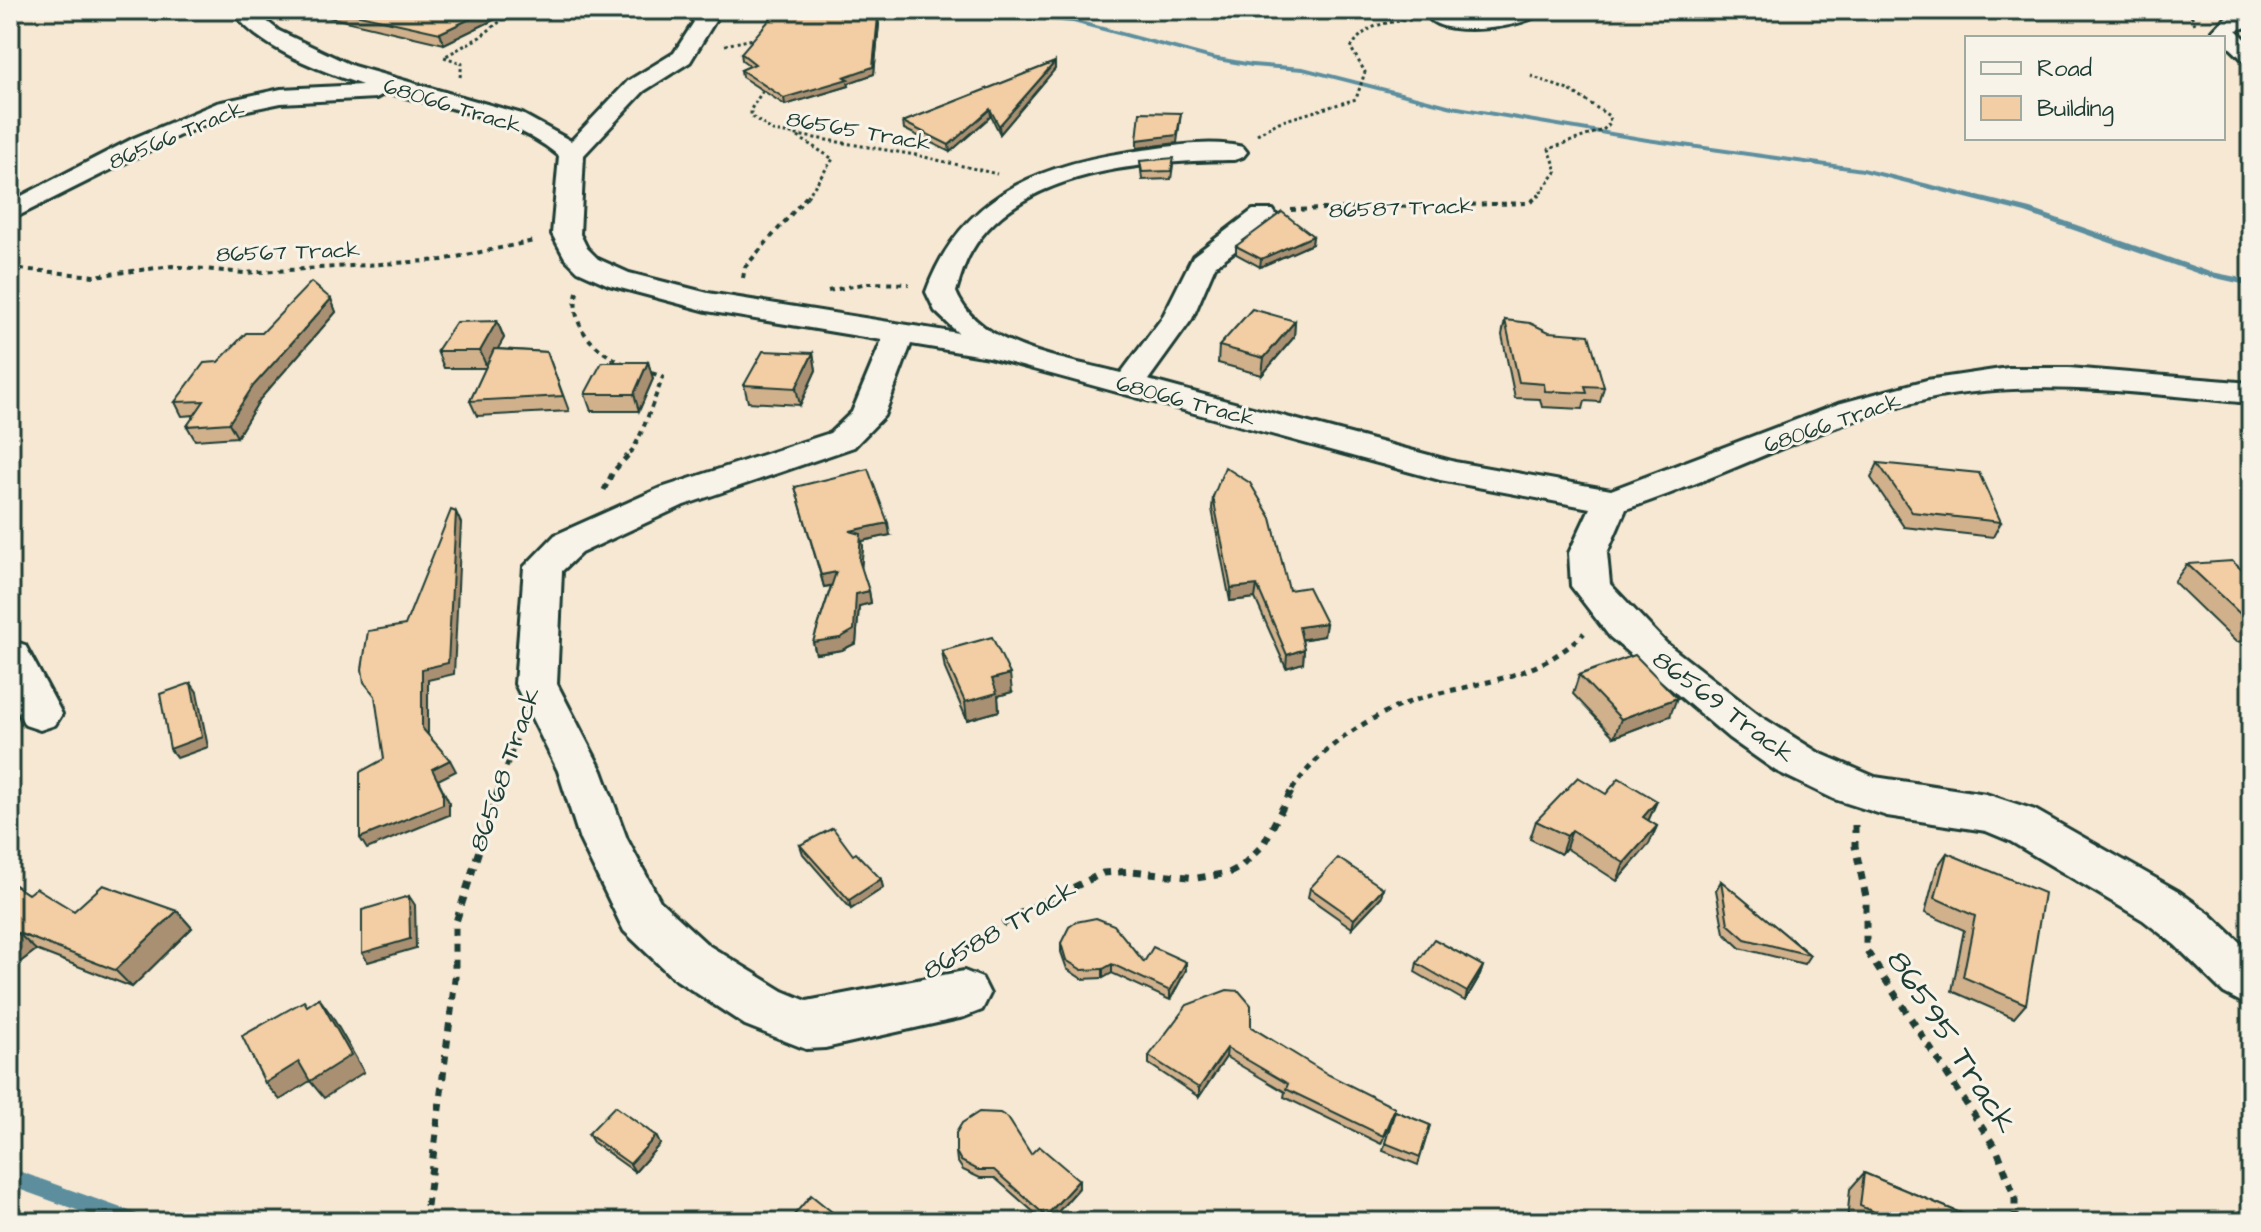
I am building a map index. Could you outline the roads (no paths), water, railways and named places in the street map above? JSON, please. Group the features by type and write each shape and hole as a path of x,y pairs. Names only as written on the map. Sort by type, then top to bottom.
{"street":[{"name":"68066 Track","path":"243,10 251,22 275,38 337,68 400,89 456,102 553,138 572,154 566,234 575,252 588,265 639,285 707,302 991,348 1453,472 1612,501 1663,485 1850,411 1927,390 2008,378 2069,378 2251,393"},
{"path":"572,154 636,86 682,57 705,21 693,10"},
{"path":"1440,19 1508,22 1534,10"},
{"path":"2251,20 2233,21 2225,26 2224,31 2251,55"},
{"name":"86566 Track","path":"10,212 131,151 226,108 298,94 400,89"},
{"path":"991,348 946,305 941,292 964,240 989,216 1036,184 1127,159 1178,152 1234,152"},
{"path":"1129,384 1177,319 1203,262 1263,216"},
{"name":"86568 Track","path":"536,684 543,567 568,544 671,497 842,440 867,416 900,333"},
{"name":"86569 Track","path":"1612,501 1592,534 1588,567 1590,585 1607,609 1649,650 1743,726 1792,759 1890,799 1973,808 2019,823 2153,900 2183,922 2251,984"},
{"path":"10,655 40,714"},
{"name":"86588 Track","path":"536,684 580,771 604,840 642,916 690,961 764,1008 806,1025 825,1024 961,972"}],"waterway":[{"path":"1009,10 1025,17 1073,21 1212,58 1303,69 1452,107 1647,140 1863,170 2028,211 2205,273 2251,283"},
{"path":"10,1177 135,1222"}]}
